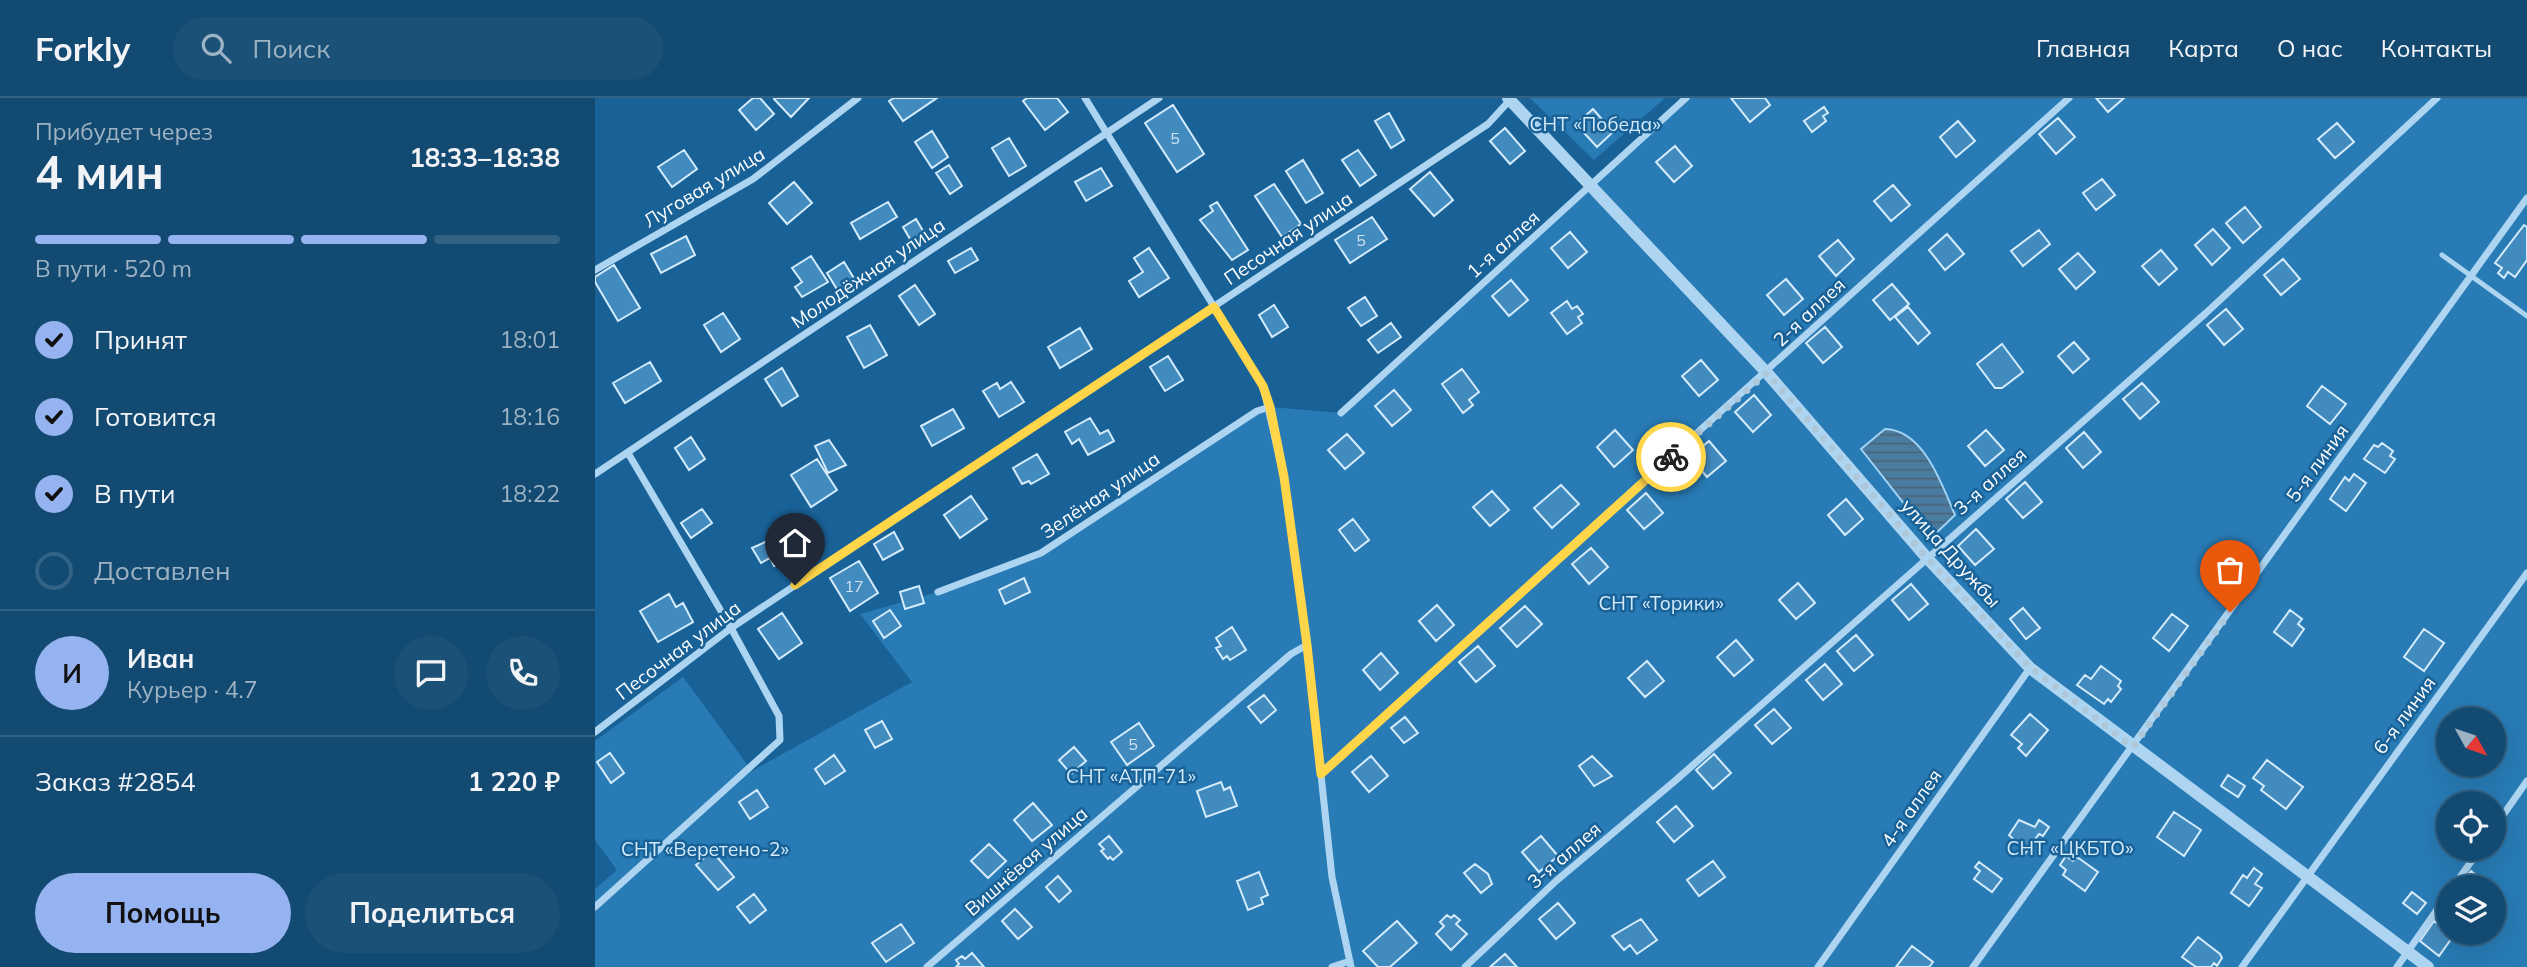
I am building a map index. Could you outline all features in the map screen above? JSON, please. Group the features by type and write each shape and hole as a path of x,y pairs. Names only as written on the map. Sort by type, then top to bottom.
{"street":[{"name":"Луговая улица","path":"595,270 753,179 858,98"},
{"path":"1085,98 1263,386 1270,407 1284,477 1307,645 1332,877 1351,964 1332,967"},
{"name":"Молодёжная улица","path":"595,474 1159,98"},
{"name":"1-я аллея","path":"1341,413 1686,98"},
{"name":"2-я аллея","path":"1321,774 1595,523 1767,373 2069,98"},
{"name":"3-я аллея","path":"1465,967 1556,881 1676,780 2206,313 2268,252 2437,98"},
{"name":"улица Дружбы","path":"1509,99 1592,184 1767,373 1927,558 2030,667 2428,967"},
{"name":"Песочная улица","path":"595,732 731,628 1487,124 1509,99"},
{"name":"5-я линия","path":"1973,967 2527,198"},
{"name":"Зелёная улица","path":"938,592 1041,553 1246,418 1270,407"},
{"path":"595,907 780,740 779,716 731,628 628,453"},
{"name":"6-я линия","path":"2242,967 2527,573"},
{"name":"Вишнёвая улица","path":"927,967 1291,654 1307,645"},
{"name":"4-я аллея","path":"1818,967 2030,667"},
{"path":"2506,811 2527,781"},
{"path":"2397,967 2436,911"}],"lane":[{"path":"2442,254 2527,316"}],"green space":[{"name":"СНТ «Победа»","path":"1530,98 1665,98 1594,160"},
{"path":"1686,98 2527,98 2527,967 595,967 595,889 617,870 595,840 595,741 683,677 752,771 912,682 860,614 938,592 1041,553 1257,411 1270,407 1341,413"}],"shaded area":[{"path":"1885,429 1899,432 1921,449 1930,461 1950,503 1955,515 1931,538 1861,449"}],"building":[{"path":"753,98 760,98 774,114 756,130 739,110"},
{"path":"775,98 809,98 791,117 774,99"},
{"path":"894,98 937,98 903,121 889,101"},
{"path":"1027,98 1057,98 1068,112 1045,130 1023,101"},
{"path":"1731,98 1765,98 1770,105 1750,122"},
{"path":"2096,98 2124,98 2108,112"},
{"path":"1173,105 1204,154 1177,172 1145,123"},
{"path":"1824,107 1828,113 1823,116 1826,121 1812,132 1804,121"},
{"path":"1593,109 1613,132 1597,147 1576,124"},
{"path":"1389,113 1404,140 1391,148 1375,121"},
{"path":"2058,118 2075,137 2056,154 2039,134"},
{"path":"1958,121 1975,141 1956,157 1940,137"},
{"path":"2337,123 2354,142 2335,158 2318,139"},
{"path":"1505,128 1525,151 1510,164 1490,141"},
{"path":"932,131 948,157 932,168 915,142"},
{"path":"1009,138 1026,166 1009,176 992,148"},
{"path":"1675,146 1692,166 1674,182 1656,162"},
{"path":"684,150 697,169 672,187 658,167"},
{"path":"1358,150 1376,175 1360,186 1342,160"},
{"path":"1303,160 1323,193 1306,203 1286,171"},
{"path":"949,165 962,186 950,194 936,173"},
{"path":"1101,168 1112,186 1086,201 1075,182"},
{"path":"1430,172 1453,200 1434,216 1410,189"},
{"path":"2102,179 2115,195 2096,210 2083,193"},
{"path":"794,182 812,203 787,224 769,203"},
{"path":"1274,184 1301,224 1282,237 1255,196"},
{"path":"1893,185 1910,205 1891,221 1874,201"},
{"path":"888,202 897,217 860,239 851,223"},
{"path":"1217,202 1248,250 1232,260 1200,220 1213,211 1210,206"},
{"path":"2245,207 2261,227 2243,243 2226,223"},
{"path":"1372,217 1387,239 1350,263 1335,240"},
{"path":"916,219 926,236 913,244 903,227"},
{"path":"2524,225 2527,227 2527,260 2515,277 2508,272 2504,278 2498,273 2502,268 2495,263"},
{"path":"2213,229 2230,248 2212,265 2195,245"},
{"path":"2039,230 2050,244 2023,266 2011,251"},
{"path":"1570,232 1587,252 1568,268 1551,248"},
{"path":"1947,234 1964,254 1945,270 1929,250"},
{"path":"686,236 695,255 661,273 651,254"},
{"path":"1838,240 1854,259 1836,276 1819,256"},
{"path":"971,248 978,260 955,273 948,261"},
{"path":"1149,248 1169,278 1139,297 1129,281 1143,272 1134,258"},
{"path":"2161,250 2177,269 2159,285 2142,266"},
{"path":"2078,253 2095,272 2076,289 2059,269"},
{"path":"811,256 828,282 802,297 795,287 802,282 792,268"},
{"path":"2283,259 2300,279 2281,295 2264,275"},
{"path":"844,262 855,280 838,291 827,273"},
{"path":"614,265 640,308 618,321 595,282 595,277"},
{"path":"1786,279 1803,299 1784,315 1767,295"},
{"path":"1511,280 1528,300 1509,316 1492,296"},
{"path":"1892,284 1909,304 1890,320 1873,300"},
{"path":"915,285 935,314 919,325 899,296"},
{"path":"1365,297 1377,316 1361,326 1348,308"},
{"path":"1567,301 1572,309 1577,306 1583,314 1578,317 1582,323 1567,334 1551,313"},
{"path":"1274,305 1288,327 1272,337 1259,315"},
{"path":"1908,307 1930,333 1918,344 1895,317"},
{"path":"2226,309 2243,329 2224,345 2207,325"},
{"path":"723,313 740,339 721,352 704,325"},
{"path":"1391,323 1401,337 1378,353 1368,340"},
{"path":"870,325 887,355 864,368 847,337"},
{"path":"1825,327 1842,347 1823,363 1806,343"},
{"path":"1080,328 1092,349 1060,368 1048,347"},
{"path":"2074,342 2089,359 2073,373 2058,356"},
{"path":"2002,344 2023,372 2002,388 1995,388 1977,364"},
{"path":"1168,356 1183,380 1165,391 1150,367"},
{"path":"1701,360 1718,380 1699,396 1682,376"},
{"path":"650,362 661,381 625,403 613,383"},
{"path":"782,368 798,396 782,406 765,379"},
{"path":"1462,369 1479,392 1469,400 1473,405 1463,413 1442,384"},
{"path":"1011,382 1024,402 999,417 983,391 997,383 1000,389"},
{"path":"2142,383 2159,402 2140,419 2123,399"},
{"path":"2322,386 2346,404 2330,424 2307,406"},
{"path":"1394,390 1411,410 1392,426 1375,406"},
{"path":"1754,395 1771,415 1753,432 1735,412"},
{"path":"953,409 964,428 932,446 921,426"},
{"path":"1090,418 1100,434 1108,430 1114,441 1088,455 1079,439 1072,444 1065,432"},
{"path":"1615,430 1633,450 1614,467 1597,447"},
{"path":"1986,430 2004,450 1985,466 1968,446"},
{"path":"2084,432 2101,452 2083,468 2066,448"},
{"path":"1347,434 1364,453 1345,469 1328,450"},
{"path":"691,437 705,459 689,470 675,448"},
{"path":"829,440 846,465 828,473 815,446"},
{"path":"1709,441 1726,461 1707,477 1690,457"},
{"path":"2382,443 2393,451 2390,456 2395,459 2385,473 2364,459 2374,445 2378,447"},
{"path":"1037,454 1049,474 1031,484 1029,481 1022,484 1013,468"},
{"path":"817,459 837,490 811,507 791,475"},
{"path":"2354,474 2366,483 2346,511 2330,499 2345,477 2349,481"},
{"path":"2025,482 2042,502 2023,518 2006,499"},
{"path":"1561,485 1579,504 1552,528 1534,508"},
{"path":"1492,491 1509,510 1490,526 1473,507"},
{"path":"1646,493 1663,513 1644,529 1627,510"},
{"path":"971,496 987,519 960,538 944,515"},
{"path":"1846,499 1863,519 1845,535 1828,515"},
{"path":"702,509 712,523 691,538 681,523"},
{"path":"1353,519 1369,540 1355,551 1339,530"},
{"path":"1976,529 1994,549 1975,565 1958,546"},
{"path":"894,532 903,549 883,560 874,544"},
{"path":"785,533 797,552 774,566 770,558 761,563 752,548"},
{"path":"1591,548 1608,567 1589,584 1572,564"},
{"path":"859,561 878,593 850,611 830,578"},
{"path":"1024,578 1030,592 1005,604 999,590"},
{"path":"1798,583 1815,603 1796,619 1779,600"},
{"path":"1911,584 1928,604 1909,620 1892,600"},
{"path":"919,586 924,603 905,609 900,592"},
{"path":"669,594 676,607 683,603 693,622 658,642 640,611"},
{"path":"1437,605 1454,625 1436,641 1419,621"},
{"path":"1525,606 1542,624 1517,647 1500,628"},
{"path":"2023,608 2040,628 2026,639 2010,619"},
{"path":"890,610 901,626 884,638 873,621"},
{"path":"2290,610 2302,619 2298,624 2304,629 2292,646 2274,632"},
{"path":"782,613 802,643 779,659 758,629"},
{"path":"2172,614 2188,626 2169,651 2153,638"},
{"path":"1232,627 1246,650 1230,660 1227,656 1223,659 1216,648 1221,646 1216,638"},
{"path":"2424,629 2444,643 2424,671 2404,657"},
{"path":"1856,635 1873,655 1854,671 1837,651"},
{"path":"1736,640 1753,660 1734,676 1717,657"},
{"path":"1478,646 1495,666 1476,682 1459,662"},
{"path":"1381,653 1398,673 1380,690 1363,670"},
{"path":"1647,661 1664,681 1645,697 1628,678"},
{"path":"1825,664 1842,684 1823,700 1806,680"},
{"path":"2101,666 2121,681 2118,686 2121,689 2111,702 2108,699 2104,704 2077,685 2085,675 2091,679"},
{"path":"1264,695 1276,710 1261,723 1248,707"},
{"path":"1774,709 1791,728 1772,744 1755,725"},
{"path":"2030,714 2048,730 2026,756 2018,748 2022,744 2011,735"},
{"path":"1405,717 1418,733 1404,743 1391,728"},
{"path":"882,721 892,739 875,748 865,730"},
{"path":"1139,723 1154,746 1127,765 1111,742"},
{"path":"1074,747 1086,761 1071,774 1059,760"},
{"path":"610,753 624,773 611,783 597,762"},
{"path":"1714,754 1731,773 1713,789 1696,770"},
{"path":"834,755 845,771 825,784 815,769"},
{"path":"1371,756 1388,776 1369,792 1352,772"},
{"path":"1592,756 1612,776 1594,786 1579,766"},
{"path":"2267,760 2303,787 2286,809 2261,790 2264,786 2253,778"},
{"path":"2228,775 2245,786 2238,797 2221,786"},
{"path":"1221,782 1224,790 1230,787 1237,806 1206,817 1197,791"},
{"path":"757,790 768,807 750,819 739,802"},
{"path":"1033,803 1052,825 1032,841 1014,820"},
{"path":"1676,806 1693,826 1674,842 1657,822"},
{"path":"2174,812 2201,830 2184,856 2157,837"},
{"path":"2019,820 2035,827 2039,820 2049,827 2043,836 2039,834 2024,855 2019,851 2022,847 2009,835"},
{"path":"1109,836 1122,852 1113,860 1110,857 1108,859 1101,851 1104,849 1099,844"},
{"path":"1541,836 1558,856 1539,872 1522,852"},
{"path":"989,844 1006,861 988,878 971,861"},
{"path":"712,851 734,877 718,890 696,865"},
{"path":"2066,856 2073,861 2077,857 2098,872 2085,891 2063,875 2066,870 2060,865"},
{"path":"1713,861 1725,877 1699,896 1687,880"},
{"path":"1979,862 2002,879 1992,892 1974,879 1980,871 1975,867"},
{"path":"1475,864 1488,874 1492,884 1481,893 1464,873"},
{"path":"2254,868 2262,874 2255,884 2262,888 2249,906 2231,893 2243,875 2247,878"},
{"path":"1259,872 1268,895 1261,898 1263,904 1248,910 1237,881"},
{"path":"1058,876 1071,891 1059,902 1046,887"},
{"path":"2412,892 2426,903 2417,914 2403,903"},
{"path":"754,894 766,910 750,923 737,907"},
{"path":"1558,903 1575,923 1556,939 1539,919"},
{"path":"1015,909 1032,927 1018,939 1002,921"},
{"path":"1447,915 1451,918 1454,915 1460,920 1456,924 1467,934 1451,950 1436,934 1444,926 1440,922"},
{"path":"1641,919 1657,940 1637,954 1630,945 1624,950 1612,936"},
{"path":"1397,921 1417,943 1390,967 1378,967 1363,951"},
{"path":"2434,921 2436,945 2447,945 2439,956 2420,941"},
{"path":"901,924 914,943 886,962 872,943"},
{"path":"2198,937 2220,954 2222,958 2217,966 2214,963 2211,967 2196,967 2182,957"},
{"path":"1912,946 1933,962 1929,967 1896,967"},
{"path":"972,953 984,967 956,967 959,964 956,960 962,956 965,959"},
{"path":"1505,954 1517,967 1490,967"}],"way so far":[{"path":"1671,457 1767,373 1927,558 2030,667 2133,747 2230,612"}],"route":[{"path":"795,585 1214,307 1263,386 1270,407 1284,477 1321,774 1595,523 1671,457"}],"park label":[{"name":"СНТ «Торики»","path":"1661,603"},
{"name":"СНТ «АТП-71»","path":"1131,776"},
{"name":"СНТ «ЦКБТО»","path":"2070,848"},
{"name":"СНТ «Веретено-2»","path":"705,849"}]}
